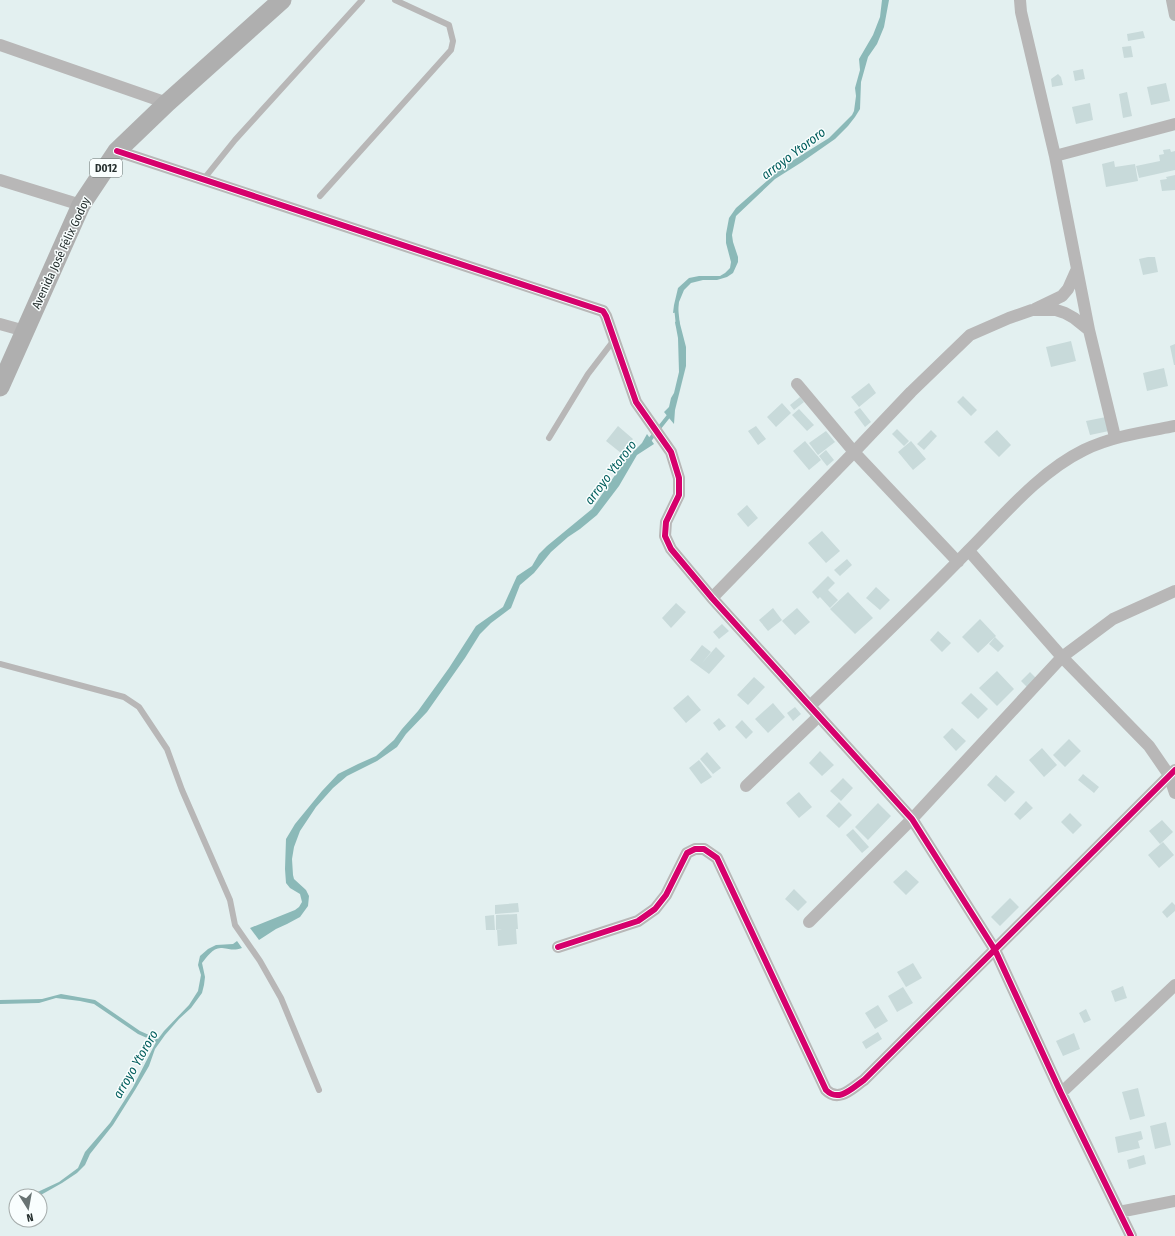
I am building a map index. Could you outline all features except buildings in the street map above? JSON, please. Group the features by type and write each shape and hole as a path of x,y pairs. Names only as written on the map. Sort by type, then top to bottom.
{"main road":[{"name":"Avenida José Félix Godoy","path":"0,387 82,205 117,151 167,103 282,0"}],"street":[{"path":"1020,0 1020,12 1055,156 1076,271 1115,437"},
{"path":"1172,0 1175,15"},
{"path":"0,45 167,103"},
{"path":"1055,156 1175,124"},
{"path":"117,151 603,311 636,402 671,452 679,478 679,496 666,522 665,536 671,549 712,598 912,819 995,950 1061,1093 1131,1236"},
{"path":"0,180 82,205"},
{"path":"712,598 911,392 970,335 1062,296 1068,289 1076,271"},
{"path":"1032,310 1056,310 1065,313 1089,330"},
{"path":"0,324 25,331"},
{"path":"798,384 854,452 958,562"},
{"path":"810,706 958,562 1009,508 1055,468 1084,450 1115,437 1175,426"},
{"path":"969,551 1062,656 1149,746 1172,772 1175,793"},
{"path":"810,922 912,819 1062,656 1113,619 1175,591"},
{"path":"746,786 819,716"},
{"path":"558,948 638,921 655,909 666,895 687,853 695,849 704,849 717,858 826,1090 836,1096 845,1094 864,1080 1172,772"},
{"path":"1061,1093 1175,985"},
{"path":"1119,1212 1175,1201"}],"lane":[{"path":"203,180 236,140 362,0"},
{"path":"320,196 451,50 453,41 449,25 395,0"},
{"path":"549,438 588,374 614,340"},
{"path":"0,664 124,697 139,706 167,749 182,790 230,900 235,925 260,961 281,998 319,1090"}],"water":[{"path":"882,0 889,0 884,27 877,44 868,57 861,82 860,109 855,117 835,139 775,179 736,216 732,235 738,262 733,273 727,277 717,280 703,280 691,283 684,290 679,302 678,312 673,313 678,288 689,278 699,276 720,276 730,268 731,262 726,243 726,234 729,218 736,208 784,166 829,138 852,115 856,96 855,88 860,70 859,59 873,35 880,17"},
{"path":"679,320 686,347 686,366 675,410 674,424 664,412 669,407 679,372 678,338 675,322"},
{"path":"647,434 654,444 637,455 619,486 597,515 551,552 534,573 520,585 511,608 491,623 480,634 427,712 406,734 397,747 377,761 347,776 333,788 316,807 300,831 294,847 292,859 294,879 306,890 309,896 308,906 300,917 276,929 259,940 250,928 295,910 302,902 300,894 290,888 286,883 286,839 295,824 338,774 376,756 394,740 418,711 449,668 476,626 503,607 517,576 532,566 539,554 547,546 592,509 626,459 642,443"},
{"path":"237,941 242,948 234,950 222,948 216,949 210,953 202,963 205,977 202,993 191,1008 165,1035 155,1049 149,1066 135,1090 113,1125 90,1154 85,1165 77,1173 48,1191 48,1188 46,1188 59,1182 78,1168 85,1152 110,1123 133,1087 156,1042 138,1034 94,1004 56,998 39,1003 0,1004 0,1000 42,999 61,994 95,1000 140,1031 158,1039 189,1005 198,991 201,975 198,965 200,956 208,949 216,945 233,944"}],"waterway":[{"name":"arroyo Ytororo","path":"676,307 678,326"},
{"name":"arroyo Ytororo","path":"648,442 671,413"}],"cycle path":[{"path":"117,151 603,311 636,402 671,452 679,478 679,495 666,522 665,536 671,549 712,598 912,819 995,950 1061,1093 1131,1236"},
{"path":"558,947 638,921 655,909 666,895 687,853 695,849 704,849 717,858 826,1090 831,1094 841,1095 864,1080 1175,770"}]}
